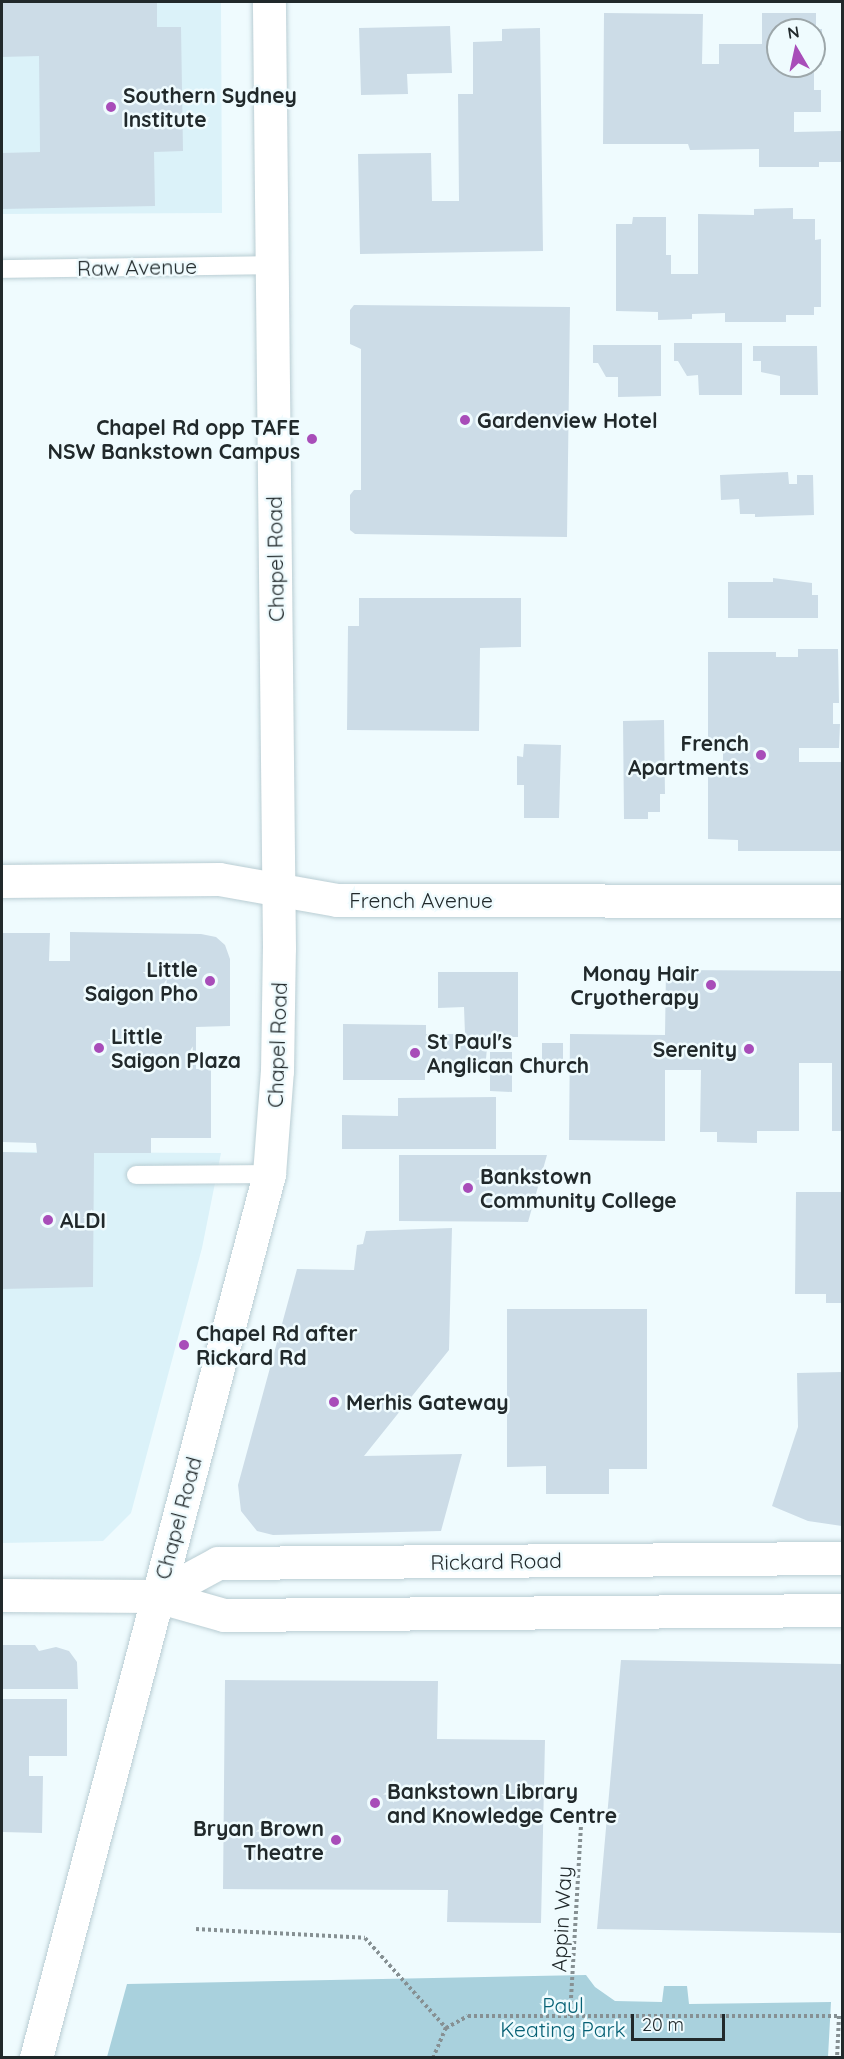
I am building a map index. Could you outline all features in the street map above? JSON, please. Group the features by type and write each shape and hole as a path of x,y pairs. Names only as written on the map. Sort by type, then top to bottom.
{"main road":[{"name":"Chapel Road","path":"36,2058 269,1174 277,1071 277,890 269,2"},
{"name":"French Avenue","path":"2,881 219,879 338,900 843,901"},
{"name":"Rickard Road","path":"157,1596 218,1563 843,1558"},
{"name":"Rickard Road","path":"2,1595 157,1596 224,1615 843,1610"}],"lane":[{"name":"Raw Avenue","path":"2,269 272,265"},
{"path":"136,1175 269,1174"}],"path":[{"name":"Appin Way","path":"570,2016 581,1823"},
{"path":"196,1929 365,1938 446,2028"},
{"path":"433,2058 446,2028 468,2016 839,2016 837,2058"}],"shaded area":[{"name":"Southern Sydney Institute","path":"2,2 221,2 222,213 2,214"},
{"path":"2,1152 221,1153 202,1248 131,1513 103,1541 2,1543"}],"green space":[{"name":"Paul Keating Park","path":"586,1975 595,1987 615,2001 662,2002 664,1986 687,1986 689,2004 831,2002 828,2057 107,2057 127,1984"}],"building":[{"name":"Southern Sydney Institute","path":"2,2 157,2 157,27 181,27 183,151 154,152 155,206 2,209 2,153 40,152 39,56 2,57"},
{"path":"604,13 703,14 702,64 719,64 719,44 762,44 762,13 816,13 816,18 766,18 766,78 814,78 814,90 821,90 821,112 794,112 794,132 842,131 842,162 819,162 819,167 759,167 759,149 690,150 688,144 603,144"},
{"path":"450,26 452,73 407,74 408,94 361,95 359,28"},
{"path":"540,28 543,251 360,254 358,154 431,153 432,201 459,201 458,94 473,94 473,42 502,41 502,29"},
{"path":"793,208 793,219 815,219 815,240 821,239 821,307 814,307 814,315 786,315 786,322 725,322 725,313 692,314 692,319 658,320 658,312 616,311 616,224 632,224 633,217 666,217 666,255 671,255 671,274 698,274 698,214 754,215 754,209"},
{"name":"Gardenview Hotel","path":"354,305 570,307 567,537 355,534 350,530 350,495 354,490 361,490 361,349 350,344 350,310"},
{"path":"674,343 742,343 742,395 699,395 698,375 687,376 678,361 674,361"},
{"path":"593,345 661,345 661,396 618,397 618,377 606,377 598,363 593,363"},
{"path":"753,346 817,346 818,395 780,395 780,376 761,372 761,361 753,361"},
{"path":"788,472 789,484 797,484 797,475 813,475 814,515 755,517 755,514 740,514 739,499 721,500 720,475"},
{"path":"773,578 812,583 812,595 818,595 818,618 728,618 728,582 773,582"},
{"path":"359,598 521,598 521,647 480,648 479,731 347,730 348,626 359,626"},
{"name":"French Apartments","path":"798,649 838,649 839,703 833,703 833,724 840,724 839,748 799,748 799,762 842,762 842,851 738,851 738,840 708,839 708,762 723,762 723,745 708,745 708,652 776,652 776,657 798,657"},
{"path":"664,720 665,794 660,794 660,812 648,812 648,819 624,819 623,721"},
{"path":"524,744 561,745 559,818 524,818 524,785 517,785 517,756 523,757"},
{"name":"Little Saigon Plaza","path":"70,932 201,934 216,937 225,945 230,959 230,1026 196,1027 196,1069 211,1069 211,1138 151,1138 151,1153 94,1153 93,1287 2,1289 2,1152 37,1153 36,1143 2,1142 2,933 50,933 49,961 70,961"},
{"name":"Serenity","path":"666,970 842,971 842,1131 832,1131 832,1063 799,1063 799,1131 757,1131 757,1143 717,1142 717,1132 700,1132 701,1070 665,1070 665,1141 569,1140 570,1034 665,1035"},
{"name":"St Paul's Anglican Church","path":"438,972 518,972 518,1037 470,1037 487,1048 486,1059 479,1067 471,1067 470,1073 425,1072 425,1080 343,1080 343,1024 426,1025 426,1034 465,1034 464,1007 438,1008"},
{"path":"542,1043 563,1043 563,1074 542,1073"},
{"path":"490,1052 512,1052 512,1092 490,1091"},
{"path":"496,1097 496,1149 342,1149 342,1115 398,1116 398,1098"},
{"name":"Bankstown Community College","path":"399,1155 547,1155 528,1222 399,1221"},
{"path":"796,1192 842,1192 842,1303 826,1303 826,1294 795,1294"},
{"name":"Merhis Gateway","path":"452,1228 449,1350 364,1456 462,1454 441,1531 273,1535 257,1531 241,1511 238,1485 297,1269 354,1270 357,1245 363,1244 366,1231"},
{"path":"507,1309 647,1309 647,1469 609,1469 609,1494 546,1494 546,1466 507,1467"},
{"path":"842,1372 842,1526 808,1521 772,1506 798,1427 797,1373"},
{"path":"2,1645 35,1645 39,1651 56,1647 69,1651 77,1662 78,1689 2,1689"},
{"path":"621,1660 842,1664 842,1933 597,1929"},
{"path":"225,1680 438,1681 437,1739 545,1740 541,1923 447,1922 448,1890 223,1889"},
{"path":"2,1699 67,1699 67,1756 29,1756 29,1776 43,1776 42,1833 2,1832"}],"place":[{"name":"Southern Sydney Institute","path":"111,107"},
{"name":"Gardenview Hotel","path":"465,420"},
{"name":"Chapel Rd opp TAFE NSW Bankstown Campus","path":"312,439"},
{"name":"French Apartments","path":"761,755"},
{"name":"Little Saigon Pho","path":"210,981"},
{"name":"Monay Hair Cryotherapy","path":"711,985"},
{"name":"Little Saigon Plaza","path":"99,1048"},
{"name":"Serenity","path":"749,1049"},
{"name":"St Paul's Anglican Church","path":"415,1053"},
{"name":"Bankstown Community College","path":"468,1188"},
{"name":"ALDI","path":"48,1220"},
{"name":"Chapel Rd after Rickard Rd","path":"184,1345"},
{"name":"Merhis Gateway","path":"334,1402"},
{"name":"Bankstown Library and Knowledge Centre","path":"375,1803"},
{"name":"Bryan Brown Theatre","path":"336,1840"}]}
